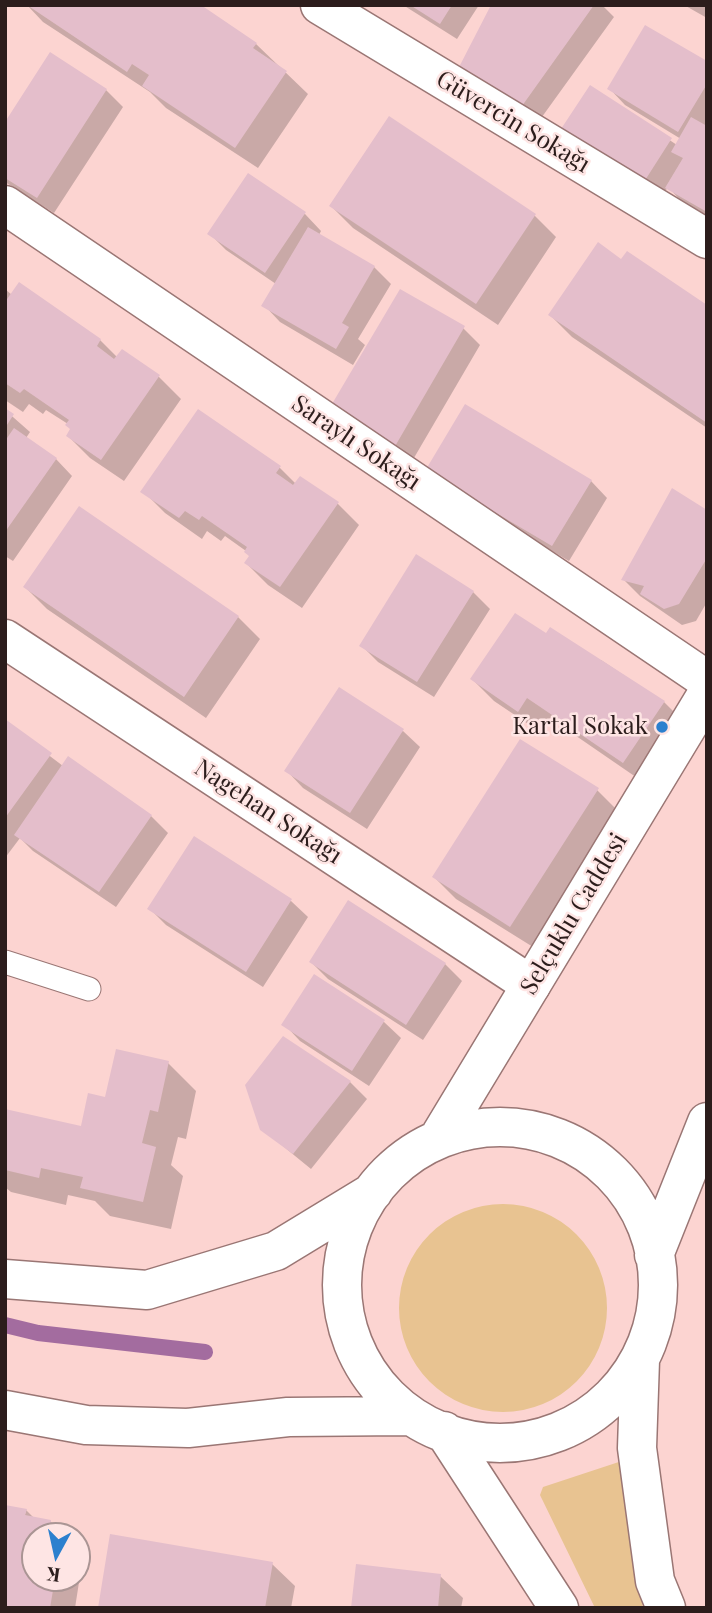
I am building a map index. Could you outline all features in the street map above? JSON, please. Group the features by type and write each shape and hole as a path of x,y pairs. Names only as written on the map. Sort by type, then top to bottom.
{"street":[{"name":"Güvercin Sokağı","path":"320,5 707,239"},
{"name":"Saraylı Sokağı","path":"5,205 707,680"},
{"name":"Nagehan Sokağı","path":"5,639 531,985"},
{"name":"Selçuklu Caddesi","path":"441,1135 707,694"},
{"path":"654,1255 707,1122"},
{"path":"5,1410 86,1425 188,1428 288,1417 406,1416 460,1438 511,1444 533,1442 562,1433 604,1408 640,1360 651,1330 657,1293 654,1255 642,1215 629,1193 588,1155 517,1126 463,1128 415,1148 393,1168 375,1191 356,1223 345,1256 344,1289 351,1328 362,1360 377,1388 406,1416"},
{"path":"5,1279 147,1290 275,1251 375,1191"},
{"path":"640,1360 637,1448 655,1581 666,1608"},
{"path":"444,1431 548,1600"}],"lane":[{"path":"5,962 89,989"}],"shaded area":[{"path":"503,1204 543,1212 576,1235 599,1268 607,1308 599,1348 576,1381 543,1404 503,1412 463,1404 430,1381 407,1348 399,1308 407,1268 430,1235 463,1212"},
{"path":"640,1455 639,1577 643,1608 595,1608 540,1495 543,1487"}],"building":[{"path":"27,5 201,5 257,43 253,48 287,71 235,148 142,86 149,75 132,64 127,72"},
{"path":"410,5 452,5 440,24"},
{"path":"491,5 594,5 517,113 457,71"},
{"path":"645,25 707,61 707,84 678,132 607,89"},
{"path":"50,52 107,89 37,198 5,178 5,122"},
{"path":"590,85 672,138 642,185 559,132"},
{"path":"389,116 536,214 476,304 329,206"},
{"path":"691,117 707,126 707,212 665,188 683,158 671,152"},
{"path":"248,173 306,212 265,273 207,234"},
{"path":"308,227 375,266 342,323 349,327 336,349 261,306"},
{"path":"598,242 621,259 627,251 707,305 707,423 548,315"},
{"path":"19,282 101,339 97,346 114,359 122,349 160,375 101,460 66,436 70,429 65,425 69,420 24,389 20,393 5,383 5,302"},
{"path":"400,289 465,326 394,448 329,409"},
{"path":"465,404 592,480 552,546 425,471"},
{"path":"5,408 14,414 5,428"},
{"path":"198,409 281,466 276,473 293,485 300,476 339,502 280,587 244,563 249,556 244,552 247,547 202,516 199,520 185,511 179,518 140,492"},
{"path":"14,428 57,458 5,532 5,441"},
{"path":"672,488 707,510 707,558 679,604 664,609 640,594 644,586 621,580"},
{"path":"79,506 239,616 184,697 23,587"},
{"path":"416,554 474,591 417,682 359,646"},
{"path":"515,613 546,633 550,627 665,701 623,763 527,698 518,712 470,679"},
{"path":"339,687 404,729 350,813 284,771"},
{"path":"5,719 52,753 5,818"},
{"path":"520,739 599,788 510,927 432,877"},
{"path":"68,756 152,815 99,892 14,835"},
{"path":"194,836 292,899 246,972 147,909"},
{"path":"348,900 446,963 406,1025 309,962"},
{"path":"314,974 385,1020 352,1071 281,1025"},
{"path":"283,1036 351,1081 293,1154 260,1130 245,1085"},
{"path":"116,1049 169,1061 158,1112 150,1110 142,1143 156,1147 143,1202 80,1188 83,1177 41,1168 39,1178 5,1170 5,1109 81,1126 88,1093 105,1097"},
{"path":"5,1505 27,1509 25,1515 51,1520 21,1522 21,1592 53,1592 50,1608 5,1608"},
{"path":"110,1534 273,1562 265,1608 98,1608"},
{"path":"356,1564 441,1574 438,1608 351,1608"}],"waterway":[{"path":"5,1325 38,1333 205,1352"}],"place":[{"name":"Kartal Sokak","path":"662,727"}]}
